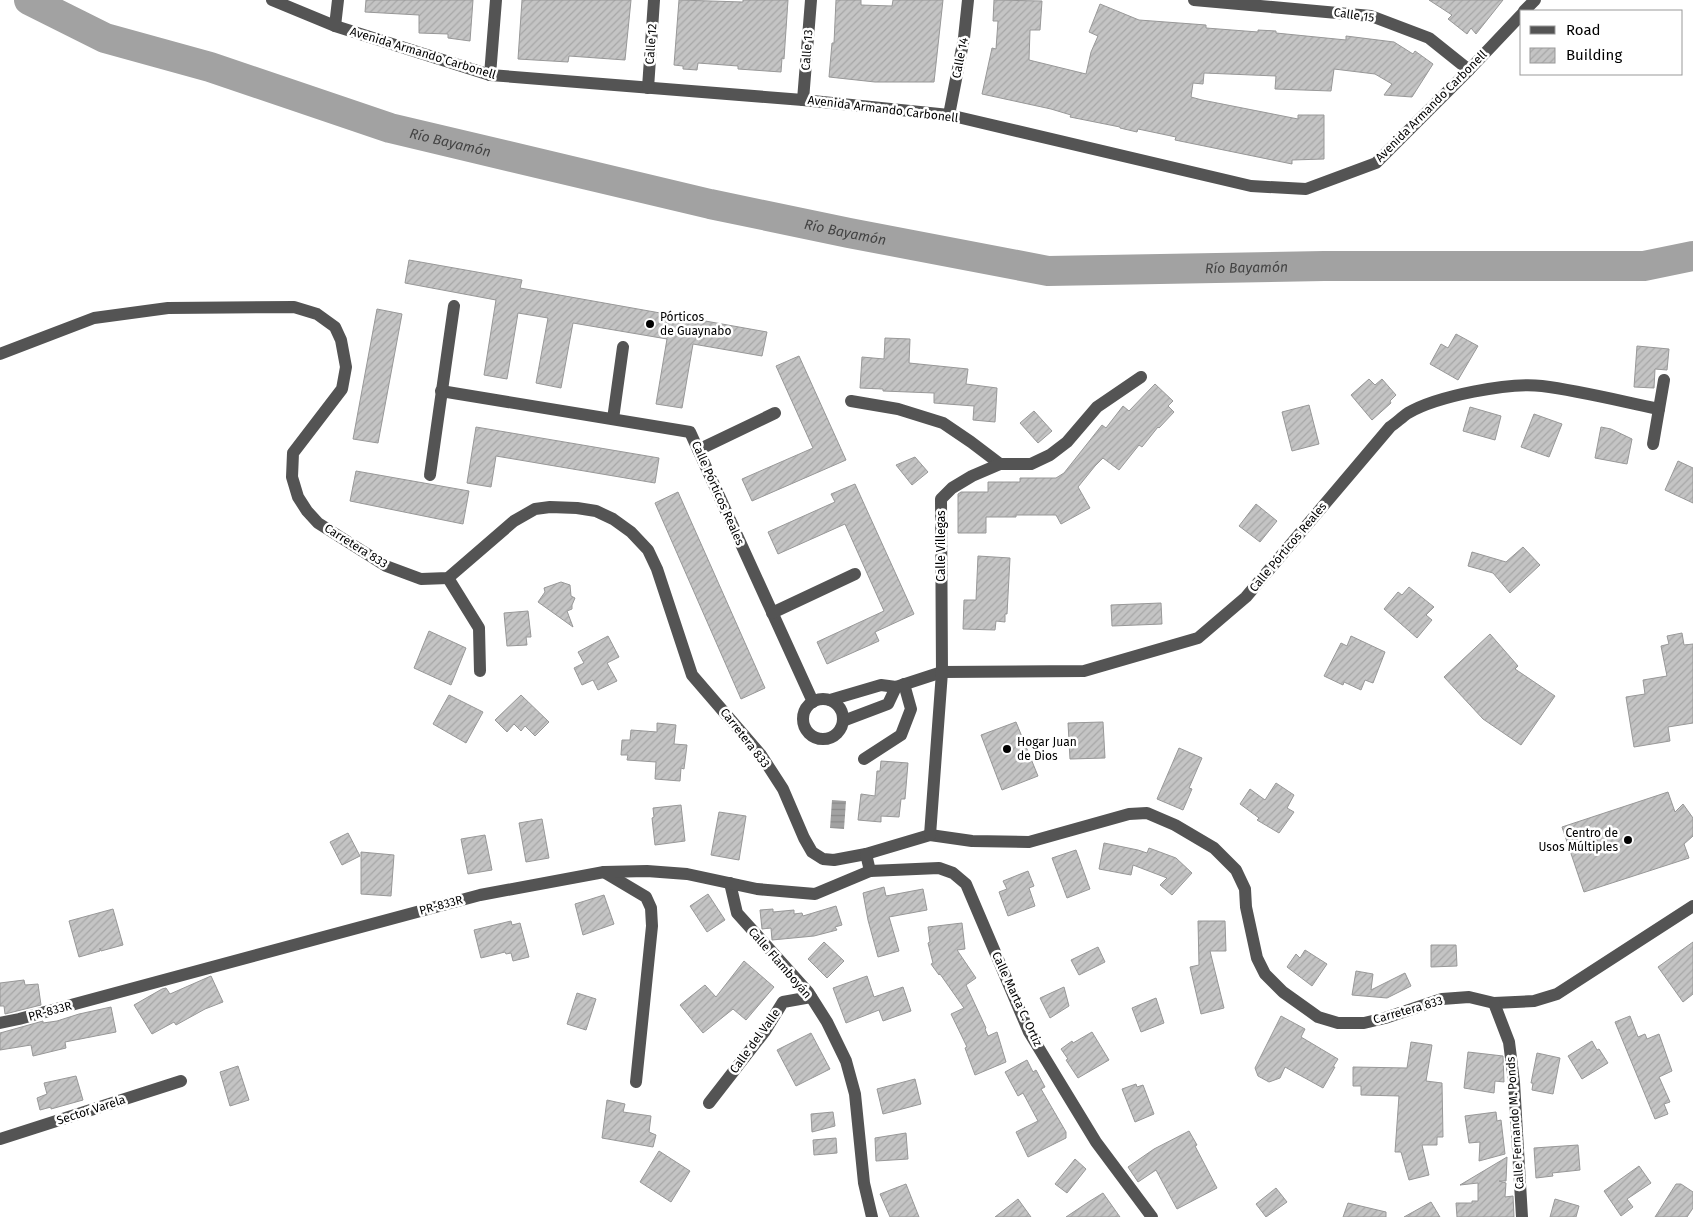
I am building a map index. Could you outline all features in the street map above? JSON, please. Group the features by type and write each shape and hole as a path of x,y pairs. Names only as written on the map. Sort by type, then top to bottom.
{"street":[{"name":"Avenida Armando Carbonell","path":"272,0 335,26 490,75 803,100 949,115 1251,186 1306,189 1376,163 1469,70 1520,15"},
{"path":"335,26 338,0"},
{"path":"490,75 496,0"},
{"name":"Calle 12","path":"648,88 654,0"},
{"name":"Calle 13","path":"803,100 811,0"},
{"name":"Calle 14","path":"949,115 964,38 968,0"},
{"name":"Calle 15","path":"1194,0 1371,16 1429,38 1469,70"},
{"name":"Avenida Armando Carbonell","path":"1525,10 1535,0"},
{"path":"430,476 454,306"},
{"name":"Carretera 833","path":"0,354 94,318 168,308 294,307 317,314 334,327 341,340 346,367 342,389 293,454 292,477 298,498 318,523 386,566 421,579 448,578 514,521 535,509 550,507 577,508 596,512 613,519 631,532 648,550 657,569 692,674 761,755 782,789 812,852 823,859 834,860 866,854 930,834 972,841 1029,842 1129,814 1147,814 1175,825 1214,848 1236,870 1244,888 1246,907 1257,958 1265,974 1283,992 1318,1017 1338,1023 1364,1023 1442,999 1469,997 1494,1002 1534,1002 1557,994 1693,906"},
{"path":"613,419 623,347"},
{"name":"Calle Villegas","path":"930,834 942,672 941,499 952,488 1000,464 1031,464 1050,455 1067,442 1097,407 1141,377"},
{"path":"1653,444 1664,380"},
{"name":"Calle Pórticos Reales","path":"830,700 881,684 900,685 942,672 1084,671 1198,638 1246,597 1390,427 1409,413 1440,401 1476,391 1518,385 1542,386 1659,409"},
{"name":"Calle Pórticos Reales","path":"442,391 690,432 813,702"},
{"path":"851,401 898,409 943,423 1000,464"},
{"path":"698,450 775,413"},
{"path":"772,613 855,574"},
{"path":"448,578 478,628 480,671"},
{"path":"843,721 888,704 900,685"},
{"path":"864,759 902,735 912,709 900,685"},
{"path":"823,699 830,700 840,708 843,721 838,734 826,740 812,737 807,733 803,720 806,708 813,702 823,699"},
{"path":"866,854 870,871"},
{"name":"Calle Marta C. Ortiz","path":"870,871 939,868 953,872 966,884 1029,1032 1096,1142 1152,1217"},
{"name":"PR-833R","path":"0,1023 480,894 604,872 647,871 687,874 757,890 815,894 870,871"},
{"path":"604,872 646,898 651,908 652,926 636,1082"},
{"name":"Calle Flamboyán","path":"730,883 737,913 810,997 828,1022 846,1061 855,1094 864,1183 872,1217"},
{"name":"Calle del Valle","path":"710,1103 765,1031 783,1002 810,997"},
{"name":"Calle Fernando M. Ponds","path":"1494,1002 1509,1042 1514,1082 1522,1217"},
{"name":"Sector Varela","path":"0,1139 181,1081"}],"shaded area":[{"path":"832,800 846,801 844,829 830,828"}],"building":[{"path":"366,0 473,0 470,41 448,38 448,34 419,33 419,15 365,12"},
{"path":"522,0 631,0 625,60 569,56 568,62 518,59"},
{"path":"679,0 743,2 743,0 788,0 784,59 782,58 781,72 738,69 738,66 698,63 697,70 683,69 683,66 674,65"},
{"path":"836,0 861,0 861,5 892,6 893,0 943,0 934,82 875,82 829,77 832,43 834,43"},
{"path":"994,0 1042,1 1040,30 1030,30 1029,60 1086,74 1091,52 1098,36 1089,32 1100,4 1139,20 1206,25 1206,28 1258,32 1258,30 1276,31 1276,33 1346,40 1346,36 1394,42 1413,54 1415,51 1433,64 1412,97 1384,95 1392,84 1375,74 1334,69 1331,91 1275,89 1276,76 1204,73 1203,84 1193,83 1191,97 1202,100 1298,119 1298,115 1324,115 1324,159 1292,160 1292,164 1175,140 1176,137 1138,129 1137,132 1070,117 1071,115 1051,109 982,94 992,48 996,49 998,21 993,21"},
{"path":"1429,0 1503,0 1476,34 1471,28 1467,34 1448,19 1452,15"},
{"path":"409,260 522,280 520,288 767,332 762,356 693,344 682,408 656,404 667,339 573,323 561,388 536,383 548,318 518,313 507,379 484,375 496,300 405,283"},
{"path":"377,309 402,314 378,443 353,439"},
{"path":"1456,334 1478,346 1458,380 1430,364 1441,344 1448,348"},
{"path":"885,338 910,339 909,363 968,369 966,384 997,388 995,422 973,420 974,406 934,403 934,393 860,388 862,357 884,359"},
{"path":"1637,346 1669,349 1667,370 1655,369 1654,388 1634,387"},
{"path":"799,356 846,460 752,501 742,479 813,448 776,366"},
{"path":"1369,379 1375,385 1382,379 1396,395 1390,401 1391,403 1372,420 1351,395"},
{"path":"1155,384 1173,401 1168,406 1174,412 1158,427 1142,447 1139,445 1119,470 1103,458 1095,466 1078,487 1090,508 1061,524 1056,515 986,517 986,533 958,533 958,494 961,492 988,492 988,482 1020,482 1020,478 1056,478 1064,473 1102,425 1106,428 1123,406 1129,411"},
{"path":"1309,405 1319,444 1292,451 1282,412"},
{"path":"1470,407 1501,416 1495,440 1463,431"},
{"path":"1034,411 1052,431 1038,443 1020,423"},
{"path":"1534,414 1562,424 1549,457 1521,447"},
{"path":"476,427 659,458 655,483 496,456 491,487 467,483"},
{"path":"1601,427 1611,429 1632,439 1627,464 1595,458"},
{"path":"915,457 928,472 912,485 896,465"},
{"path":"1678,461 1693,468 1693,503 1665,490"},
{"path":"356,471 469,491 463,524 350,501"},
{"path":"855,484 914,614 875,632 879,641 827,664 817,642 884,611 845,524 778,554 768,532 835,502 831,494"},
{"path":"678,492 765,688 741,699 655,503"},
{"path":"1256,504 1277,521 1260,542 1239,526"},
{"path":"1523,547 1540,565 1510,593 1493,573 1468,566 1472,552 1506,562"},
{"path":"978,556 1010,558 1007,614 1005,614 1005,622 996,621 995,630 963,629 964,600 976,600"},
{"path":"561,582 570,585 571,596 575,598 572,609 567,611 573,627 538,602 545,592 544,588"},
{"path":"1409,587 1434,607 1426,615 1432,620 1417,638 1384,609 1398,592 1402,595"},
{"path":"1161,603 1162,624 1112,626 1111,605"},
{"path":"528,611 531,637 526,637 527,645 507,646 504,613"},
{"path":"429,631 466,648 451,685 414,668"},
{"path":"1682,633 1684,645 1693,644 1693,723 1668,727 1670,741 1634,747 1626,697 1645,694 1643,680 1667,676 1661,646 1669,644 1667,636"},
{"path":"1490,634 1518,666 1515,669 1555,696 1521,745 1483,719 1444,677"},
{"path":"608,636 619,657 607,663 617,681 598,690 593,680 582,685 574,668 584,663 578,652"},
{"path":"1351,636 1385,652 1373,683 1365,680 1361,690 1344,682 1343,685 1324,676 1341,643 1347,646"},
{"path":"449,695 483,712 466,743 433,724"},
{"path":"521,695 549,722 535,736 525,726 521,731 514,724 507,732 495,720"},
{"name":"Hogar Juan de Dios","path":"1016,722 1038,776 1002,790 981,735"},
{"path":"1103,722 1105,758 1070,759 1068,723"},
{"path":"657,723 676,725 674,744 687,745 684,769 681,768 680,781 655,779 656,762 627,760 628,755 621,755 622,740 630,740 631,730 657,732"},
{"path":"1179,748 1202,758 1189,788 1192,789 1183,810 1157,799"},
{"path":"881,761 908,763 905,799 901,799 899,817 881,816 881,822 858,820 861,794 875,796 877,771 880,771"},
{"path":"1276,783 1294,795 1287,808 1294,812 1279,833 1257,820 1259,818 1240,804 1250,789 1265,800"},
{"name":"Centro de Usos Múltiples","path":"1668,792 1675,812 1683,804 1693,818 1693,836 1684,844 1689,858 1584,892 1562,827"},
{"path":"681,805 685,841 655,845 652,818 654,817 653,808"},
{"path":"719,812 746,816 739,860 711,855"},
{"path":"542,819 549,858 526,862 519,823"},
{"path":"348,833 360,856 342,865 330,842"},
{"path":"485,835 492,870 468,874 461,839"},
{"path":"1104,843 1147,853 1149,848 1176,858 1192,873 1172,895 1160,885 1167,878 1133,865 1131,875 1099,869"},
{"path":"1076,850 1090,889 1067,898 1052,858"},
{"path":"361,852 394,855 391,896 361,894"},
{"path":"1028,871 1034,886 1029,888 1035,906 1008,916 999,892 1007,889 1003,881"},
{"path":"884,887 886,896 923,889 927,910 889,917 899,951 878,957 863,893"},
{"path":"708,894 725,920 707,932 690,906"},
{"path":"604,895 614,924 583,935 575,904"},
{"path":"836,906 842,925 835,927 837,930 814,936 772,940 771,928 762,929 760,910 773,909 773,912 794,910 794,914 802,913 803,916"},
{"path":"113,909 123,945 101,951 100,948 100,951 79,957 69,921"},
{"path":"511,921 512,925 520,923 529,957 513,961 511,953 506,954 505,952 481,958 474,930"},
{"path":"1198,921 1225,921 1226,951 1210,951 1224,1008 1201,1014 1190,967 1199,965"},
{"path":"962,923 965,949 957,950 976,978 966,985 988,1036 997,1032 1006,1062 975,1075 965,1048 967,1047 951,1014 964,1008 931,964 933,963 928,943 930,942 928,927"},
{"path":"824,942 844,961 827,978 808,959"},
{"path":"1693,942 1693,994 1683,1002 1658,967"},
{"path":"1431,945 1456,945 1457,966 1431,967"},
{"path":"1098,947 1105,962 1079,975 1071,960"},
{"path":"1305,950 1327,964 1312,986 1287,967 1296,954 1300,958"},
{"path":"744,961 774,987 746,1020 733,1009 703,1033 680,1005 705,985 716,997"},
{"path":"1356,971 1373,974 1371,990 1405,973 1411,986 1387,998 1352,995"},
{"path":"211,976 223,1002 205,1009 176,1025 174,1022 152,1034 134,1005 162,989 166,988 170,994"},
{"path":"867,976 874,997 903,987 911,1011 883,1021 879,1010 846,1023 833,988"},
{"path":"24,980 25,985 38,984 41,1005 5,1014 4,1006 0,1006 0,983"},
{"path":"1064,987 1069,1006 1050,1018 1040,998"},
{"path":"577,993 596,999 586,1030 567,1024"},
{"path":"1156,998 1164,1023 1141,1032 1132,1008"},
{"path":"111,1007 116,1032 65,1042 66,1048 33,1056 31,1045 0,1050 0,1033 43,1021 43,1023 57,1021"},
{"path":"1281,1016 1305,1029 1301,1037 1338,1059 1323,1088 1285,1067 1280,1078 1269,1082 1258,1076 1255,1068"},
{"path":"1630,1016 1638,1037 1645,1034 1647,1039 1659,1034 1672,1071 1659,1077 1670,1102 1664,1104 1668,1114 1655,1119 1615,1022"},
{"path":"1092,1032 1109,1060 1078,1078 1061,1049 1072,1041 1073,1043"},
{"path":"811,1033 830,1069 796,1086 777,1050"},
{"path":"1592,1041 1608,1063 1582,1079 1568,1056"},
{"path":"1411,1042 1432,1045 1426,1081 1442,1083 1443,1137 1437,1137 1437,1145 1422,1145 1429,1175 1409,1180 1401,1152 1395,1152 1399,1096 1361,1095 1361,1086 1353,1086 1353,1067 1407,1068"},
{"path":"1468,1052 1503,1056 1504,1082 1495,1081 1494,1093 1464,1088"},
{"path":"1537,1053 1560,1058 1553,1094 1532,1090 1533,1083 1531,1083"},
{"path":"1027,1060 1033,1072 1036,1070 1045,1087 1041,1089 1066,1132 1066,1138 1028,1157 1016,1132 1038,1121 1023,1093 1018,1096 1005,1072"},
{"path":"238,1066 249,1100 230,1106 220,1072"},
{"path":"76,1076 83,1100 51,1109 51,1107 40,1110 37,1098 47,1094 44,1083"},
{"path":"915,1079 921,1104 883,1114 877,1089"},
{"path":"1136,1084 1137,1087 1143,1085 1154,1114 1135,1122 1122,1089"},
{"path":"607,1100 625,1104 623,1112 651,1116 649,1132 656,1135 653,1147 602,1138"},
{"path":"833,1112 835,1126 812,1132 811,1114"},
{"path":"1496,1112 1497,1121 1501,1120 1505,1154 1479,1161 1480,1142 1469,1143 1465,1116"},
{"path":"1189,1131 1217,1188 1177,1209 1156,1170 1138,1182 1128,1167 1154,1149"},
{"path":"906,1133 908,1159 876,1161 875,1138"},
{"path":"836,1138 837,1153 814,1155 813,1140"},
{"path":"1578,1145 1580,1170 1552,1173 1553,1176 1536,1178 1534,1148"},
{"path":"659,1151 690,1171 671,1202 640,1182"},
{"path":"1507,1157 1506,1181 1499,1181 1506,1183 1505,1197 1513,1196 1514,1217 1457,1217 1456,1203 1478,1201 1478,1183 1460,1185"},
{"path":"1075,1159 1086,1169 1067,1193 1055,1184"},
{"path":"1639,1166 1651,1183 1627,1199 1633,1207 1621,1216 1604,1191"},
{"path":"906,1184 919,1217 890,1217 880,1194"},
{"path":"1676,1184 1681,1184 1693,1192 1693,1208 1687,1217 1655,1217"},
{"path":"1276,1188 1287,1202 1266,1217 1256,1204"},
{"path":"1103,1193 1120,1217 1066,1217 1090,1201"},
{"path":"1018,1199 1031,1217 995,1217"},
{"path":"1555,1199 1579,1206 1576,1217 1550,1217"},
{"path":"1431,1202 1440,1217 1404,1217"},
{"path":"1348,1203 1386,1212 1386,1217 1343,1217"}],"waterway":[{"name":"Río Bayamón","path":"29,0 105,38 210,67 390,128 710,204 1048,271 1324,266 1644,266 1693,256"}],"place":[{"name":"Pórticos de Guaynabo","path":"650,324"},
{"name":"Hogar Juan de Dios","path":"1007,749"},
{"name":"Centro de Usos Múltiples","path":"1628,840"}]}
